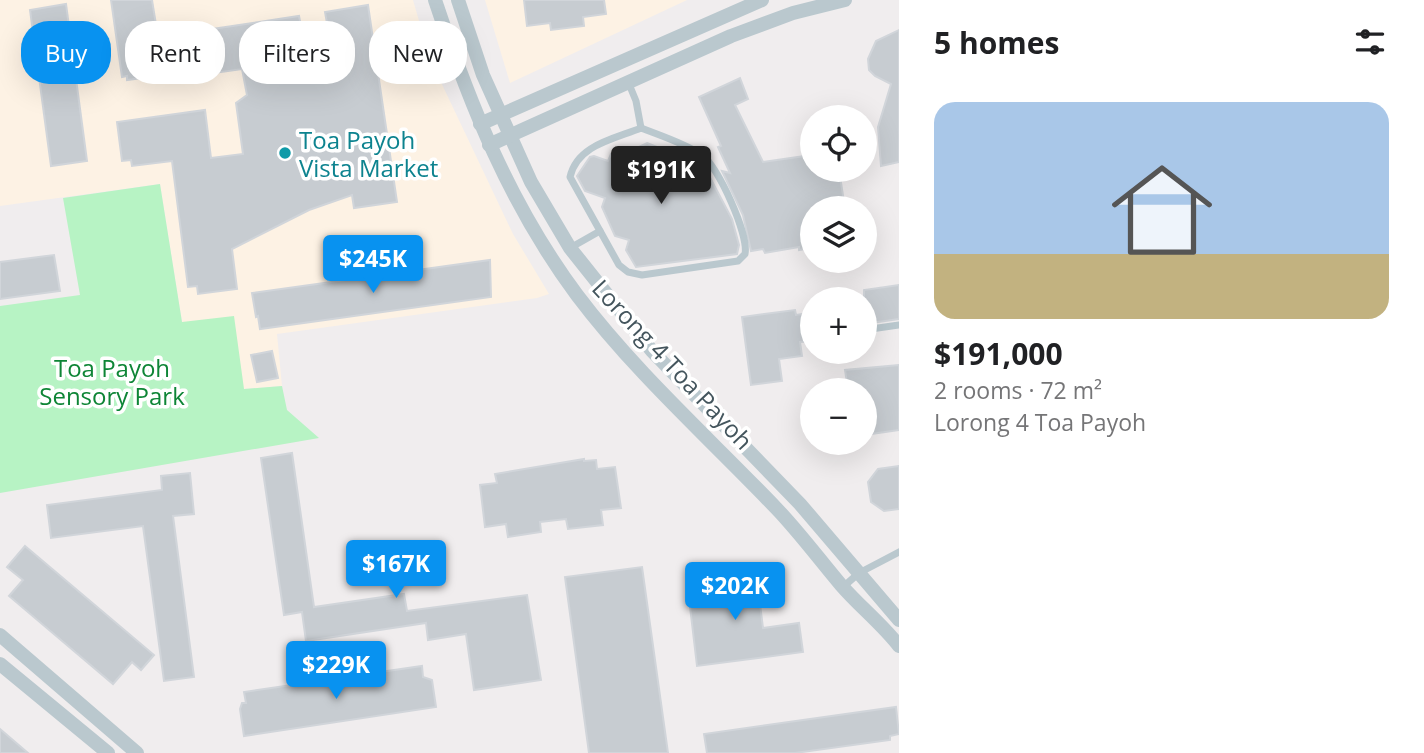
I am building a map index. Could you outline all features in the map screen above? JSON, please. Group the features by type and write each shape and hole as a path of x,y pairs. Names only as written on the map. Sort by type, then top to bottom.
{"street":[{"name":"Lorong 4 Toa Payoh","path":"435,0 489,145 526,220 577,295 647,377 778,510 842,587 899,646"},
{"name":"Lorong 4 Toa Payoh","path":"458,0 484,75 531,182 570,248 652,351 800,504 899,620"},
{"path":"480,124 762,0"},
{"path":"489,145 755,27 845,0"},
{"path":"0,635 137,753"},
{"path":"0,664 92,747 108,753"}],"lane":[{"path":"629,84 636,101 641,128"},
{"path":"641,128 695,151 715,168 744,236 745,254 738,261 642,275 619,265 570,177 573,163 585,150 641,128"},
{"path":"570,248 600,232"},
{"path":"877,328 899,325"},
{"path":"842,587 859,573 899,552"}],"shaded area":[{"path":"0,0 413,0 419,21 369,21 369,84 442,84 513,234 549,294 537,298 277,334 282,386 244,389 182,322 160,184 0,206"},
{"path":"485,0 687,0 510,83"}],"green space":[{"name":"Toa Payoh Sensory Park","path":"160,184 182,322 234,316 244,389 282,386 287,410 319,438 0,493 0,306 80,295 63,198"}],"building":[{"path":"111,0 152,0 155,21 125,21 125,76 122,77"},
{"path":"524,0 604,0 606,14 583,17 584,26 551,30 550,23 527,26"},
{"path":"66,4 68,21 31,21 30,10"},
{"path":"368,5 370,21 369,84 380,84 397,202 354,208 352,195 309,210 232,249 237,289 198,294 197,286 188,287 172,161 132,166 131,160 122,161 117,122 205,110 211,158 243,154 236,103 247,95 245,84 355,84 355,21 327,21 325,12"},
{"path":"299,16 300,21 265,21"},
{"path":"239,25 239,69 225,71 225,27"},
{"path":"899,30 899,162 881,166 878,127 891,84 869,70 868,59 876,41"},
{"path":"740,78 748,99 735,105 763,162 800,157 800,182 841,182 843,196 800,196 800,250 799,247 765,253 763,249 751,251 743,215 722,171 730,173 718,147 721,146 699,97"},
{"path":"40,84 77,84 87,161 51,166"},
{"path":"647,143 704,166 732,219 739,245 737,254 636,267 626,250 629,240 615,236 602,207 605,198 585,191 577,176 590,157 608,161 611,154 618,157"},
{"path":"54,255 60,291 0,299 0,262"},
{"path":"490,260 491,297 260,329 258,316 256,317 252,293"},
{"path":"899,285 899,319 877,322 877,288"},
{"path":"795,310 796,315 800,314 800,356 779,359 782,381 751,385 742,317"},
{"path":"272,351 278,378 257,382 251,355"},
{"path":"899,365 899,430 877,433 877,378 846,378 845,370"},
{"path":"292,453 314,607 404,594 407,611 527,595 541,680 474,690 466,634 428,640 426,623 306,641 302,612 284,615 261,458"},
{"path":"584,459 596,460 597,469 615,467 621,508 601,510 603,525 568,529 566,519 540,522 541,532 508,537 506,524 485,527 480,485 497,483 495,474"},
{"path":"899,466 899,509 884,511 871,502 868,482 878,469"},
{"path":"190,473 194,514 173,516 194,677 164,681 143,526 51,538 47,505 162,490 161,476"},
{"path":"25,546 154,655 141,670 132,662 113,684 9,596 23,580 7,567"},
{"path":"642,567 668,753 589,753 565,577"},
{"path":"756,572 763,628 799,623 803,652 697,666 687,581"},
{"path":"422,666 423,677 432,680 436,707 244,736 240,709 242,703 246,703 244,692"},
{"path":"896,707 899,734 890,736 890,740 795,753 707,753 704,734"},
{"path":"0,729 28,753 0,753"}],"place":[{"name":"Toa Payoh Vista Market","path":"285,153"}]}
